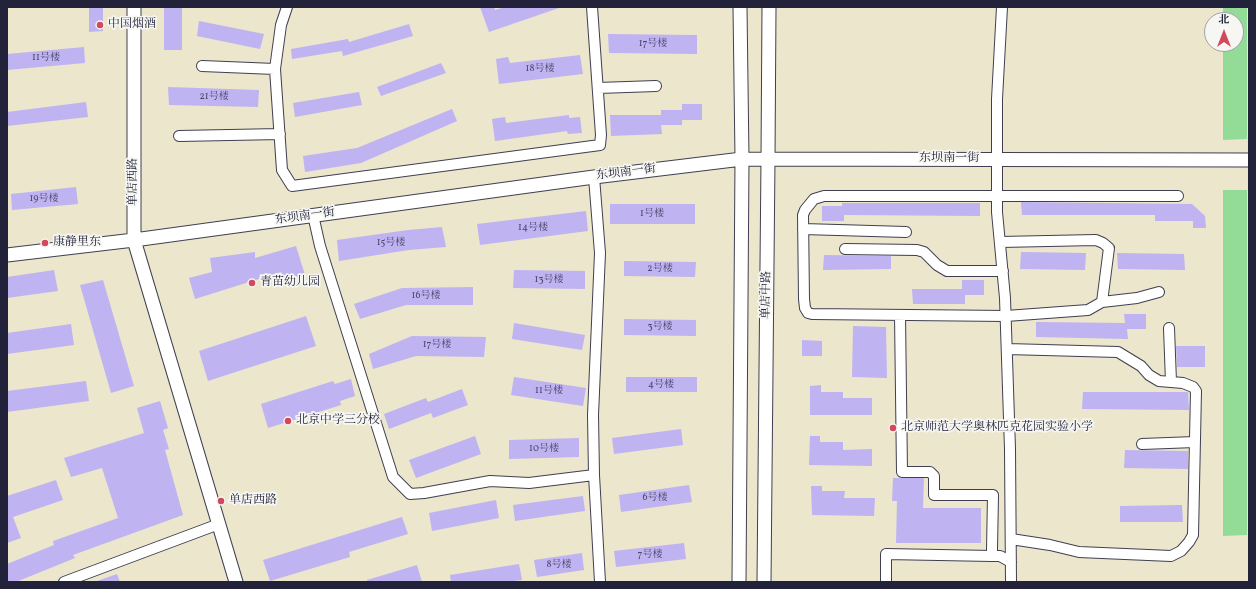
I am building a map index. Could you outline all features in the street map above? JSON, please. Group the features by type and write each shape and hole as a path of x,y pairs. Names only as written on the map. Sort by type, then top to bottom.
{"street":[{"name":"单店西路","path":"134,7 134,240 236,582"},
{"path":"287,7 281,25 275,68 282,170 292,186 600,145 601,135 592,7"},
{"path":"739,582 742,159 740,7"},
{"name":"单店中路","path":"764,582 768,7"},
{"path":"1002,7 997,99 997,196 1006,316 1011,582"},
{"path":"202,66 275,68"},
{"path":"598,88 656,86"},
{"path":"179,136 280,134"},
{"name":"东坝南一街","path":"7,255 134,240 594,177 742,159 1249,160"},
{"path":"594,177 600,253 593,415 594,476 600,582"},
{"path":"1159,292 1137,298 1102,302 1088,310 1006,316 812,314 808,313 804,304 803,215 814,199 824,196 1178,196"},
{"path":"313,215 320,246 393,477 410,494 424,493 490,481 529,483 594,476"},
{"path":"803,229 906,232"},
{"path":"1000,242 1096,240 1102,243 1109,248 1102,302"},
{"path":"845,249 917,250 924,252 937,265 947,271 1003,271"},
{"path":"900,315 902,472 930,472 934,476 934,495 993,495 992,556"},
{"path":"1169,328 1171,382"},
{"path":"1006,349 1118,352 1140,366 1158,381 1182,383 1193,387 1196,391 1193,535 1187,545 1175,555 1079,552 1044,544 1011,539"},
{"path":"1142,444 1195,442"},
{"path":"64,582 219,524"},
{"path":"886,582 886,554 1000,556 1011,562"}],"green space":[{"path":"1223,7 1247,7 1247,139 1223,140 1223,52 1244,52 1244,12 1223,12"},
{"path":"1223,190 1247,190 1247,535 1223,536"}],"building":[{"path":"89,7 103,7 103,31 89,32"},
{"path":"164,7 182,7 182,50 164,50"},
{"path":"480,7 494,7 495,10 505,7 559,8 489,32"},
{"path":"199,21 264,34 260,49 197,36"},
{"path":"409,24 413,36 343,56 342,51 292,59 291,49 348,39 349,42"},
{"path":"608,34 697,35 697,54 609,53"},
{"path":"84,47 85,63 7,70 7,54"},
{"path":"580,55 583,74 499,84 496,59 508,57 510,63"},
{"path":"441,63 446,73 381,96 377,87"},
{"path":"168,87 259,90 258,107 169,105"},
{"path":"359,92 362,105 295,117 293,103"},
{"path":"86,102 88,117 7,126 7,112"},
{"path":"682,104 702,104 702,120 682,120 682,125 661,125 662,134 611,136 610,115 661,115 661,110 682,110"},
{"path":"452,109 457,121 361,163 305,172 303,156 357,148"},
{"path":"569,115 569,118 580,117 582,133 568,134 567,131 495,141 492,119 505,117 506,123"},
{"path":"76,187 78,204 12,210 11,194"},
{"path":"1021,202 1192,204 1205,216 1206,228 1193,228 1193,221 1155,221 1155,215 1022,215"},
{"path":"842,203 980,203 980,216 844,215 844,221 822,221 822,206 842,206"},
{"path":"610,204 695,204 695,224 610,224"},
{"path":"586,211 588,231 480,245 477,224"},
{"path":"442,227 446,247 409,250 339,261 337,240 408,230"},
{"path":"296,246 305,275 284,282 281,272 195,299 189,278 212,272 210,258 255,252 255,258"},
{"path":"1021,252 1086,253 1085,270 1020,269"},
{"path":"1117,253 1184,254 1185,270 1118,269"},
{"path":"824,255 891,256 891,269 823,270"},
{"path":"624,261 696,262 695,277 624,276"},
{"path":"54,270 58,291 7,298 7,277"},
{"path":"514,270 585,271 585,289 513,288"},
{"path":"103,280 134,386 111,393 80,285"},
{"path":"962,280 984,280 984,295 965,295 965,304 913,304 912,289 962,289"},
{"path":"473,287 473,305 406,305 360,319 354,304 402,288"},
{"path":"1124,314 1146,314 1146,329 1127,329 1128,339 1036,337 1036,322 1125,323"},
{"path":"306,316 316,346 208,381 199,351"},
{"path":"624,319 696,320 696,336 624,335"},
{"path":"514,323 585,335 582,350 512,339"},
{"path":"71,324 74,345 7,354 7,333"},
{"path":"853,326 886,327 887,378 852,377"},
{"path":"412,336 486,337 484,357 416,356 373,369 369,354"},
{"path":"802,340 822,341 822,356 802,356"},
{"path":"1176,346 1205,346 1205,367 1177,367"},
{"path":"514,377 586,388 583,406 511,395"},
{"path":"626,377 697,377 697,392 626,392"},
{"path":"351,379 355,396 340,401 341,405 268,428 261,404 333,381 335,384"},
{"path":"86,381 89,401 7,412 7,391"},
{"path":"821,385 821,392 843,392 843,398 872,398 872,415 810,415 810,386"},
{"path":"462,389 468,405 433,418 431,413 389,429 384,414 426,398 428,402"},
{"path":"1083,392 1188,392 1189,410 1082,409"},
{"path":"160,401 168,428 163,430 169,449 165,450 183,515 73,555 75,558 16,582 7,582 7,564 54,545 53,541 118,518 102,468 71,477 64,458 144,433 137,408"},
{"path":"681,429 683,445 614,454 612,438"},
{"path":"475,436 481,454 416,478 409,460"},
{"path":"810,436 820,436 820,442 843,442 843,450 872,449 872,466 809,465"},
{"path":"579,438 579,457 509,459 509,440"},
{"path":"1125,450 1188,451 1188,469 1124,468"},
{"path":"893,478 924,478 923,508 981,508 981,543 896,543 897,501 892,501"},
{"path":"56,480 63,500 13,517 21,538 7,543 7,496"},
{"path":"689,485 692,502 621,512 619,495"},
{"path":"811,486 822,486 822,491 845,491 844,498 875,498 874,516 812,515"},
{"path":"583,496 585,511 515,521 513,505"},
{"path":"496,500 499,518 432,531 429,513"},
{"path":"1182,505 1183,522 1120,522 1120,506"},
{"path":"402,517 408,534 349,552 350,557 270,581 263,560"},
{"path":"684,543 686,559 616,567 614,551"},
{"path":"582,553 584,570 537,577 534,560"},
{"path":"519,564 522,580 506,582 451,582 450,575"},
{"path":"417,565 422,582 367,582 367,580"},
{"path":"117,574 120,582 97,582 97,581"}],"place":[{"name":"中国烟酒","path":"100,25"},
{"name":"康静里东","path":"45,243"},
{"name":"青苗幼儿园","path":"252,283"},
{"name":"北京中学三分校","path":"288,421"},
{"name":"北京师范大学奥林匹克花园实验小学","path":"893,428"},
{"name":"单店西路","path":"221,501"}]}
